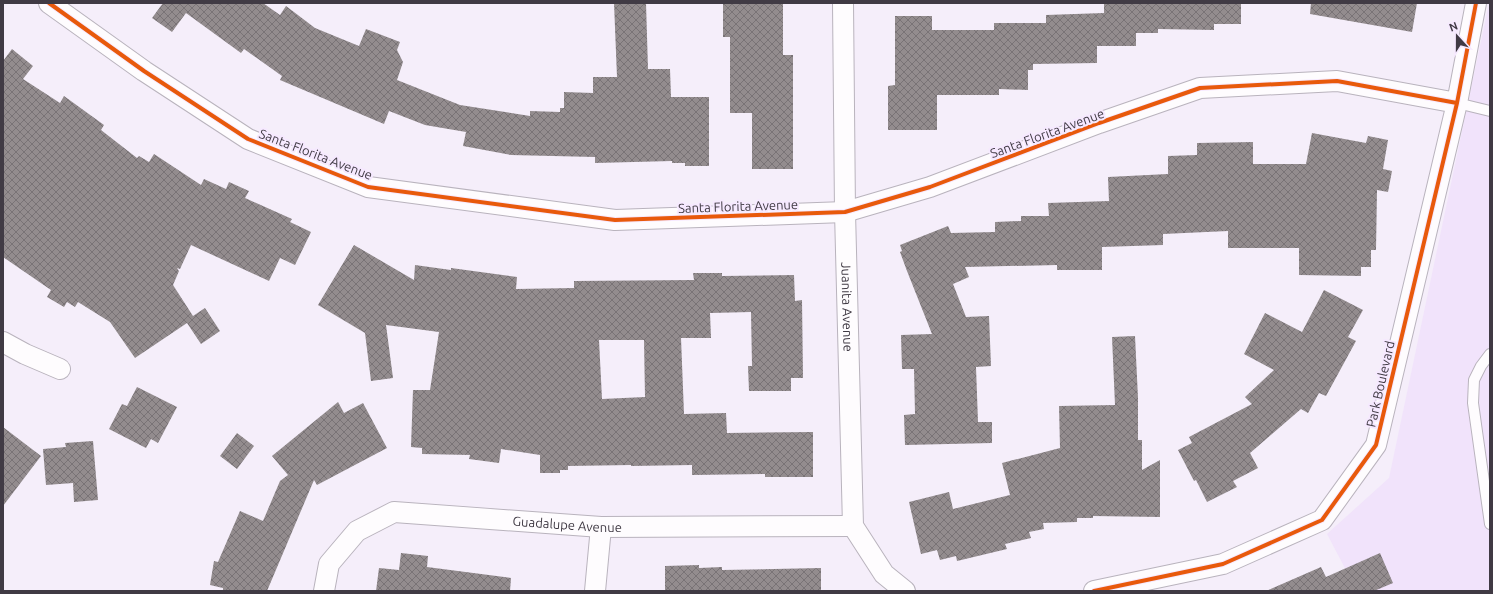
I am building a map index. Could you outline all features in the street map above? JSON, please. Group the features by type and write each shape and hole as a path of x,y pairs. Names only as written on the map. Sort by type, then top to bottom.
{"street":[{"name":"Santa Florita Avenue","path":"49,3 144,71 248,139 368,187 615,220 845,212 930,187 1100,123 1200,88 1337,81 1457,102"},
{"name":"Juanita Avenue","path":"844,3 845,212 853,526"},
{"name":"Park Boulevard","path":"1094,591 1223,564 1322,520 1376,446 1457,102 1476,3"},
{"path":"3,342 25,354 60,369"},
{"name":"Guadalupe Avenue","path":"324,591 329,564 357,531 394,512 601,527 853,526"},
{"path":"853,526 884,574 905,591"},
{"path":"595,591 601,527"}],"lane":[{"path":"1457,102 1490,111"},
{"path":"1490,354 1481,366 1474,380 1473,403 1490,524"}],"shaded area":[{"path":"1489,3 1490,591 1357,591 1327,534 1389,478"}],"building":[{"path":"163,3 263,3 280,15 286,6 315,28 359,46 366,29 400,42 397,50 403,62 397,80 460,105 530,116 530,111 560,112 560,108 564,108 564,92 593,93 593,77 617,77 614,3 646,3 648,69 670,69 671,97 709,97 709,166 685,166 685,163 672,163 672,161 595,163 595,157 511,155 463,146 466,132 425,125 389,111 384,124 280,80 282,76 244,49 241,53 186,13 172,32 152,18"},
{"path":"723,3 783,3 783,55 793,55 793,169 752,169 752,113 730,113 730,37 723,37"},
{"path":"1104,3 1241,3 1241,24 1214,24 1214,30 1158,29 1158,33 1136,33 1136,46 1097,46 1097,63 1033,64 1033,70 1028,70 1028,90 999,89 999,95 937,95 937,130 888,130 888,86 895,85 895,16 932,16 932,30 994,30 994,23 1046,23 1046,15 1104,13"},
{"path":"1311,3 1417,3 1412,32 1310,14"},
{"path":"12,49 33,66 23,79 60,103 64,96 104,125 101,130 137,158 139,156 149,162 154,154 201,185 204,179 226,189 229,182 249,191 245,198 292,219 290,222 311,232 295,265 280,258 269,281 191,245 180,269 177,268 179,271 173,285 193,316 205,308 220,331 201,344 187,323 135,358 110,322 78,302 75,307 67,302 64,307 47,297 51,290 3,257 3,61"},
{"path":"1312,133 1366,143 1368,136 1388,140 1383,169 1392,171 1388,192 1377,190 1376,250 1371,250 1371,267 1361,267 1361,276 1299,275 1299,248 1228,248 1228,231 1163,234 1163,245 1102,247 1102,270 1057,270 1057,265 965,267 969,277 953,284 966,317 989,316 991,366 976,367 978,422 992,422 992,443 905,445 904,415 915,414 914,369 902,369 901,335 932,334 900,252 902,251 900,245 948,226 951,233 995,232 995,222 1021,221 1021,216 1049,216 1048,203 1109,201 1108,177 1168,174 1168,156 1197,155 1197,143 1253,142 1253,164 1306,164"},
{"path":"354,245 414,280 415,265 451,270 451,268 517,277 516,289 574,288 574,281 694,280 693,273 722,273 722,276 794,275 795,301 802,300 803,378 791,378 791,391 749,391 748,366 752,366 751,312 710,313 711,338 681,338 684,414 726,413 727,433 813,432 813,477 765,477 765,474 692,475 692,465 568,466 568,470 560,470 560,473 540,473 540,455 501,449 499,463 469,459 470,455 422,454 422,448 411,447 413,390 430,390 439,332 386,325 393,378 371,381 365,333 318,305","holes":["599,340 644,340 645,397 602,399"]},
{"path":"1324,290 1363,310 1348,337 1356,341 1326,396 1319,393 1308,413 1301,409 1250,453 1258,468 1233,481 1237,487 1207,502 1178,450 1192,443 1189,437 1252,404 1245,397 1274,370 1244,354 1265,313 1302,332"},
{"path":"1135,336 1138,398 1138,440 1142,440 1142,470 1160,460 1160,517 1093,516 1093,518 1077,518 1077,522 1043,523 1044,529 1029,532 1031,538 1005,544 1007,549 957,561 956,556 940,560 937,550 921,554 909,502 949,492 953,509 1010,495 1002,463 1060,448 1059,406 1115,405 1112,337"},
{"path":"137,387 177,407 158,443 151,439 146,448 109,429 122,404 127,406"},
{"path":"338,402 344,413 363,403 387,448 317,485 314,480 267,591 223,591 223,588 210,585 214,561 218,562 240,511 263,521 280,481 288,475 272,456"},
{"path":"3,427 41,456 3,506"},
{"path":"237,433 254,446 237,469 220,456"},
{"path":"93,441 98,500 74,502 73,483 46,485 43,449 66,447 65,443"},
{"path":"401,553 428,556 427,567 511,578 510,591 376,591 379,568 399,570"},
{"path":"1380,553 1393,583 1374,591 1266,591 1321,567 1326,577"},
{"path":"699,565 699,568 722,567 722,570 821,568 821,591 665,591 665,566"}],"cycle path":[{"path":"49,3 144,71 248,139 368,187 615,220 845,212 930,187 1099,123 1200,88 1337,81 1457,103"},
{"path":"1094,591 1223,564 1322,520 1376,445 1457,103 1476,3"}]}
